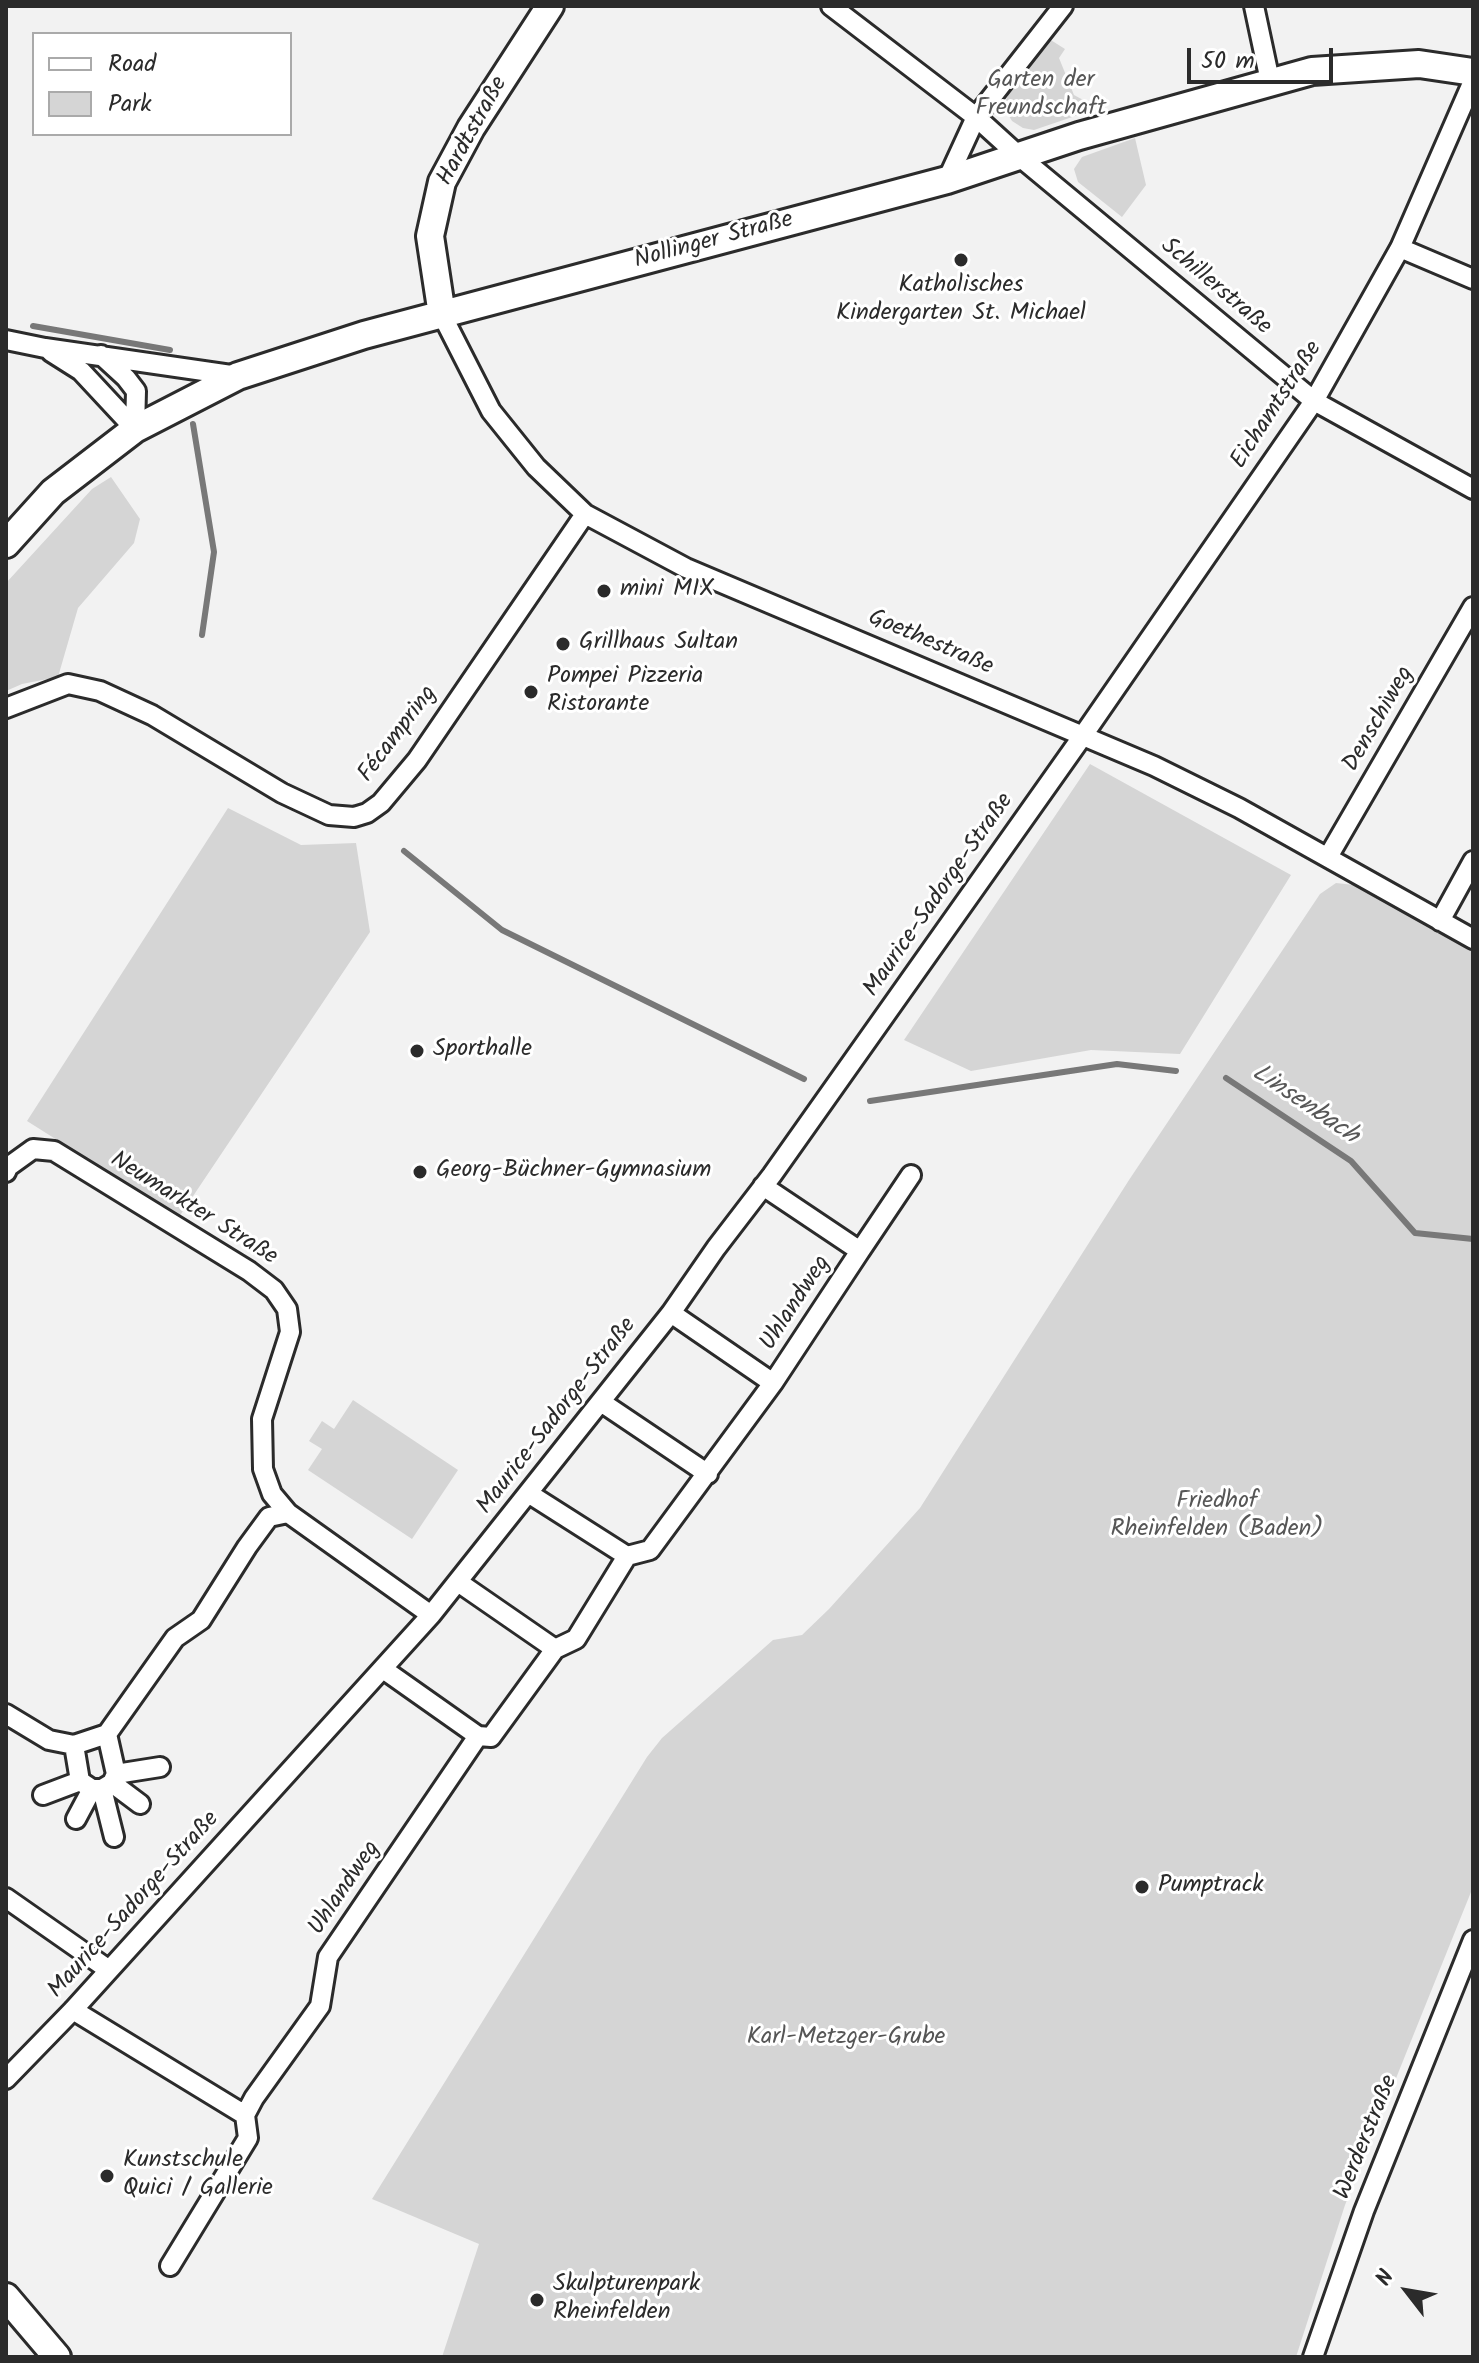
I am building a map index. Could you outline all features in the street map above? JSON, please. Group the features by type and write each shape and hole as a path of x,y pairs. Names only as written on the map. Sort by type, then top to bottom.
{"main road":[{"name":"Hardtstraße","path":"442,315 430,236 442,182 471,128 550,6"},
{"name":"Nollinger Straße","path":"6,544 53,492 135,429 238,376 364,335 947,180 1079,136 1312,71 1419,64 1473,72"},
{"path":"6,2297 57,2357"}],"street":[{"name":"Schillerstraße","path":"831,6 976,117 1314,401 1473,489"},
{"path":"947,180 976,117 1063,6"},
{"path":"1254,6 1270,81"},
{"name":"Eichamtstraße","path":"1084,734 1314,401 1400,248 1473,81"},
{"path":"1400,248 1473,279"},
{"name":"Goethestraße","path":"442,315 491,411 536,467 585,514 686,568 1084,734 1239,808 1473,939"},
{"path":"6,340 238,376"},
{"path":"45,348 81,371 135,429"},
{"path":"101,355 136,391 135,429"},
{"name":"Fécampring","path":"6,708 68,684 100,691 152,715 282,793 329,815 354,817 367,813 381,803 417,760 585,514"},
{"name":"Denschiweg","path":"1328,857 1473,607"},
{"name":"Maurice-Sadorge-Straße","path":"6,2079 73,2010 383,1669 458,1582 671,1313 1084,734"},
{"path":"1440,921 1473,861"},
{"name":"Neumarkter Straße","path":"6,1172 8,1167 33,1149 54,1151 249,1271 274,1290 287,1309 290,1332 262,1419 263,1469 272,1494 288,1513 431,1615"},
{"name":"Uhlandweg","path":"170,2266 248,2138 245,2115 254,2098 320,2006 328,1957 478,1736 491,1737 555,1649 576,1639 627,1556 650,1550 773,1383 911,1175"},
{"name":"Uhlandweg","path":"763,1186 860,1251"},
{"name":"Uhlandweg","path":"671,1313 773,1383"},
{"path":"601,1402 708,1474"},
{"path":"528,1493 627,1556"},
{"path":"114,1837 101,1783 107,1734 175,1638 201,1620 269,1517 288,1513"},
{"path":"458,1582 555,1649"},
{"path":"383,1669 478,1736"},
{"path":"6,1714 49,1740 74,1745 107,1734"},
{"path":"74,1745 101,1783 140,1804"},
{"path":"43,1795 160,1767"},
{"path":"76,1819 101,1783"},
{"path":"6,1898 109,1970"},
{"name":"Werderstraße","path":"1313,2357 1364,2211 1473,1940"},
{"path":"73,2010 245,2115"}],"green space":[{"name":"Garten der Freundschaft","path":"1046,37 1065,49 1059,58 1074,95 1087,102 1090,111 1034,130 1023,128 1012,121 1006,111 1006,100"},
{"name":"Garten der Freundschaft","path":"1135,138 1146,185 1122,217 1078,182 1074,169 1082,157"},
{"path":"111,477 140,519 134,543 78,608 58,677 22,684 6,691 6,583 92,489"},
{"path":"1090,764 1291,875 1180,1054 1091,1050 971,1071 904,1040"},
{"path":"228,808 301,845 356,843 370,932 179,1217 27,1121"},
{"path":"1336,883 1354,885 1473,951 1473,1887 1345,2205 1296,2357 442,2357 479,2244 372,2199 647,1757 662,1738 773,1640 802,1635 920,1508 1129,1180 1320,894"},
{"path":"353,1400 458,1470 412,1539 308,1470 322,1449 309,1441 322,1421 334,1429"}],"waterway":[{"path":"33,326 170,350"},
{"path":"193,424 214,552 202,635"},
{"path":"404,851 502,930 804,1079"},
{"path":"870,1101 1117,1064 1176,1071"},
{"name":"Linsenbach","path":"1226,1078 1351,1161 1415,1233 1473,1239"}],"place":[{"name":"Katholisches Kindergarten St. Michael","path":"961,260"},
{"name":"mini MIX","path":"604,591"},
{"name":"Grillhaus Sultan","path":"563,644"},
{"name":"Pompei Pizzeria Ristorante","path":"531,692"},
{"name":"Sporthalle","path":"417,1051"},
{"name":"Georg-Büchner-Gymnasium","path":"420,1172"},
{"name":"Pumptrack","path":"1142,1887"},
{"name":"Kunstschule Quici / Gallerie","path":"107,2176"},
{"name":"Skulpturenpark Rheinfelden","path":"537,2300"}],"park label":[{"name":"Friedhof Rheinfelden (Baden)","path":"1217,1517"},
{"name":"Karl-Metzger-Grube","path":"846,2039"}]}
